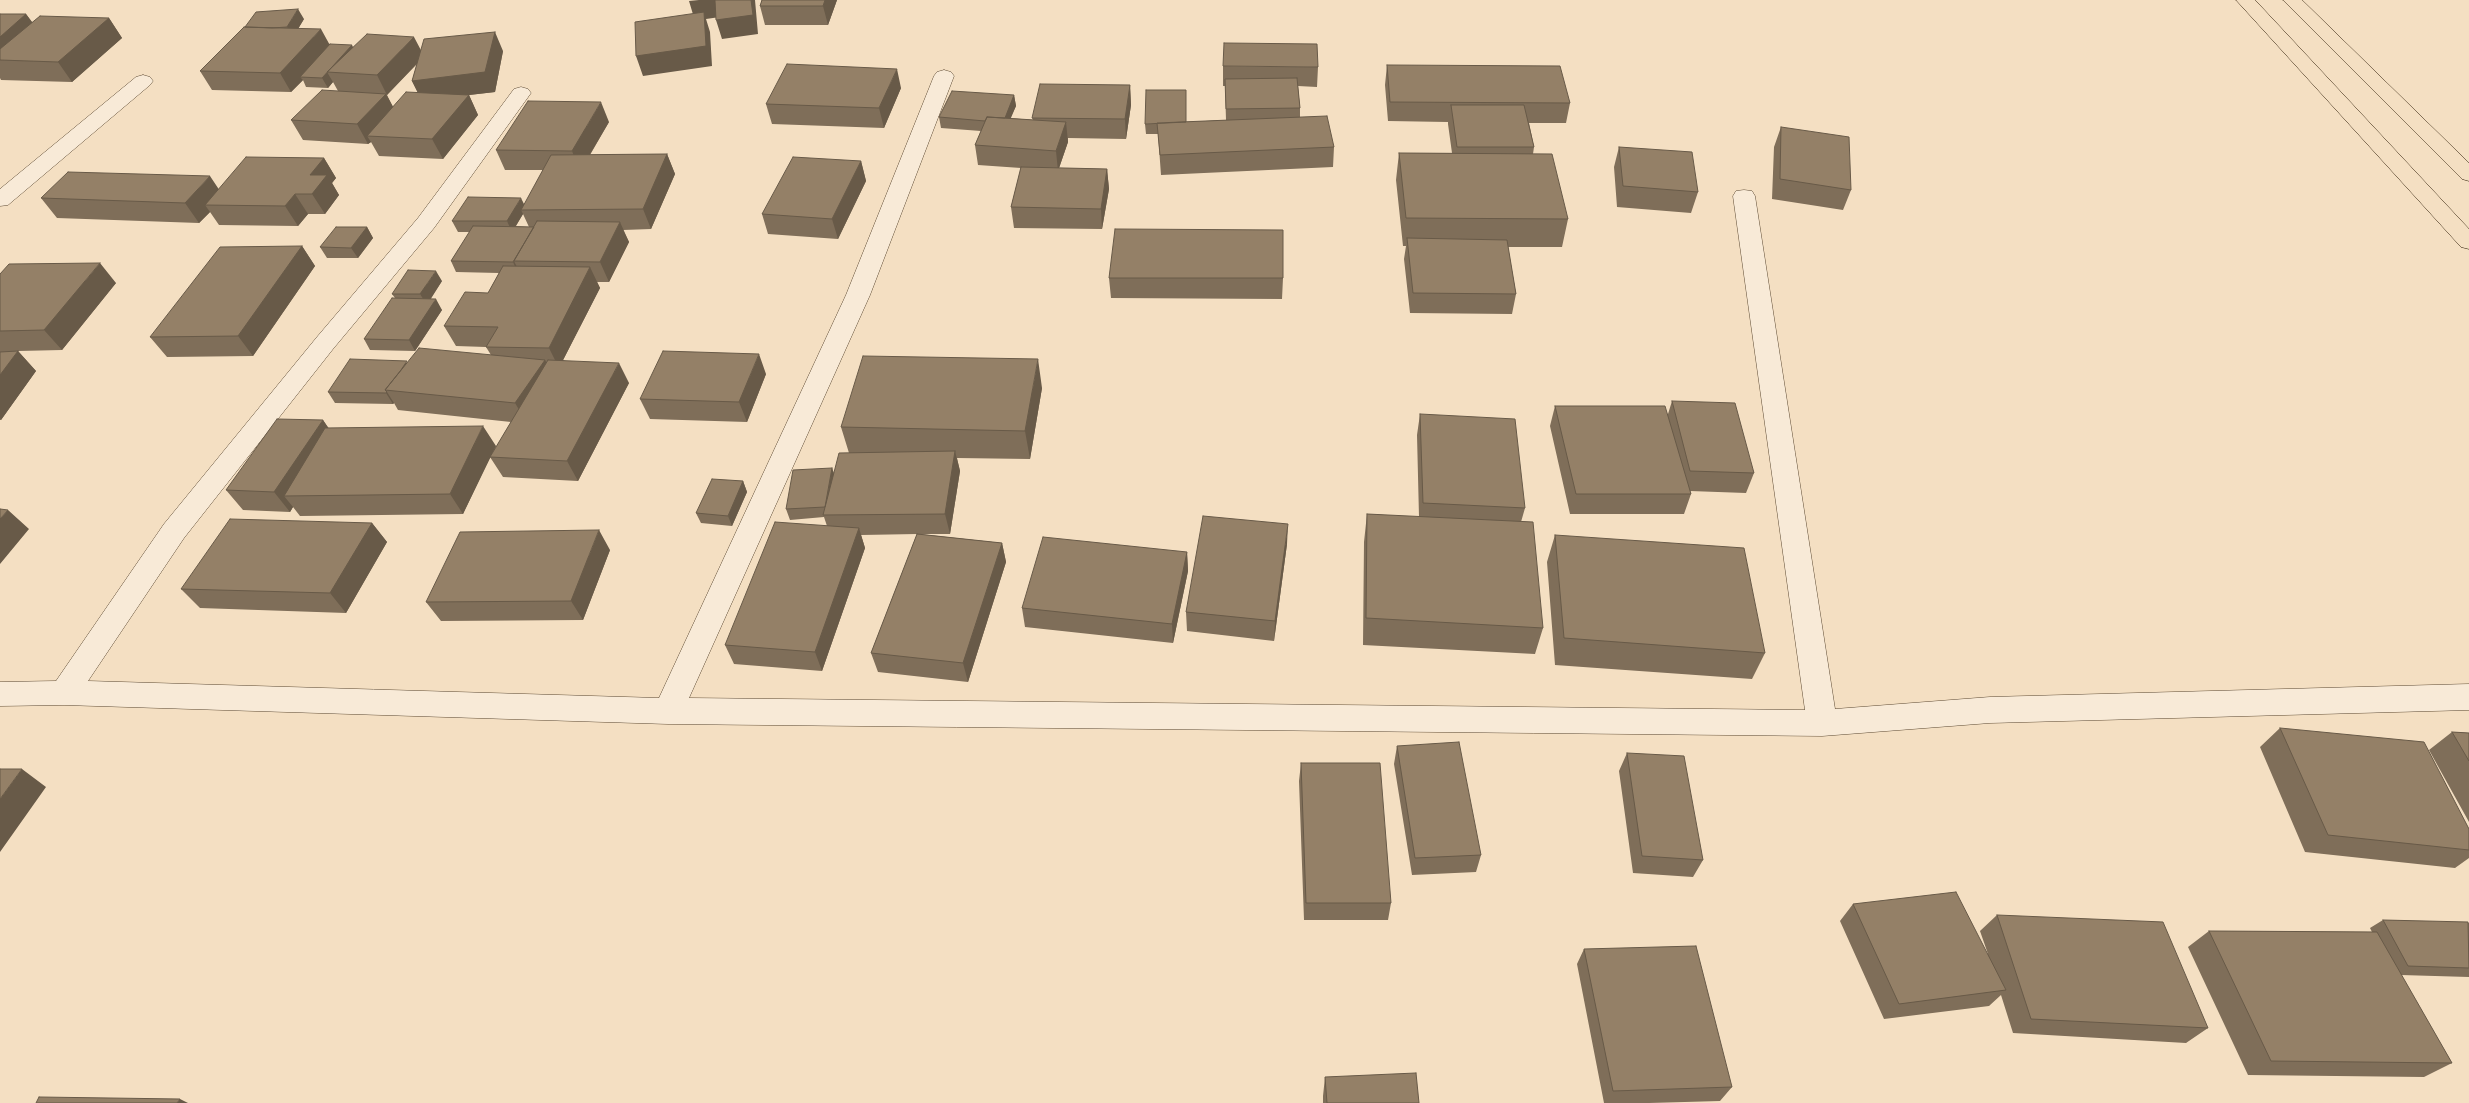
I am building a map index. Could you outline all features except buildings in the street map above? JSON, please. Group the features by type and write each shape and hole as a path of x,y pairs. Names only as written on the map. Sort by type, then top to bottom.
{"highway":[{"path":"2244,0 2469,242"},
{"path":"2292,0 2469,175"}],"street":[{"path":"668,711 858,295 944,76"},
{"path":"0,200 143,81"},
{"path":"64,693 174,531 325,343 426,223 521,93"},
{"path":"1744,196 1822,723"},
{"path":"0,694 64,693 668,711 1822,723 1990,710 2469,697"}]}
